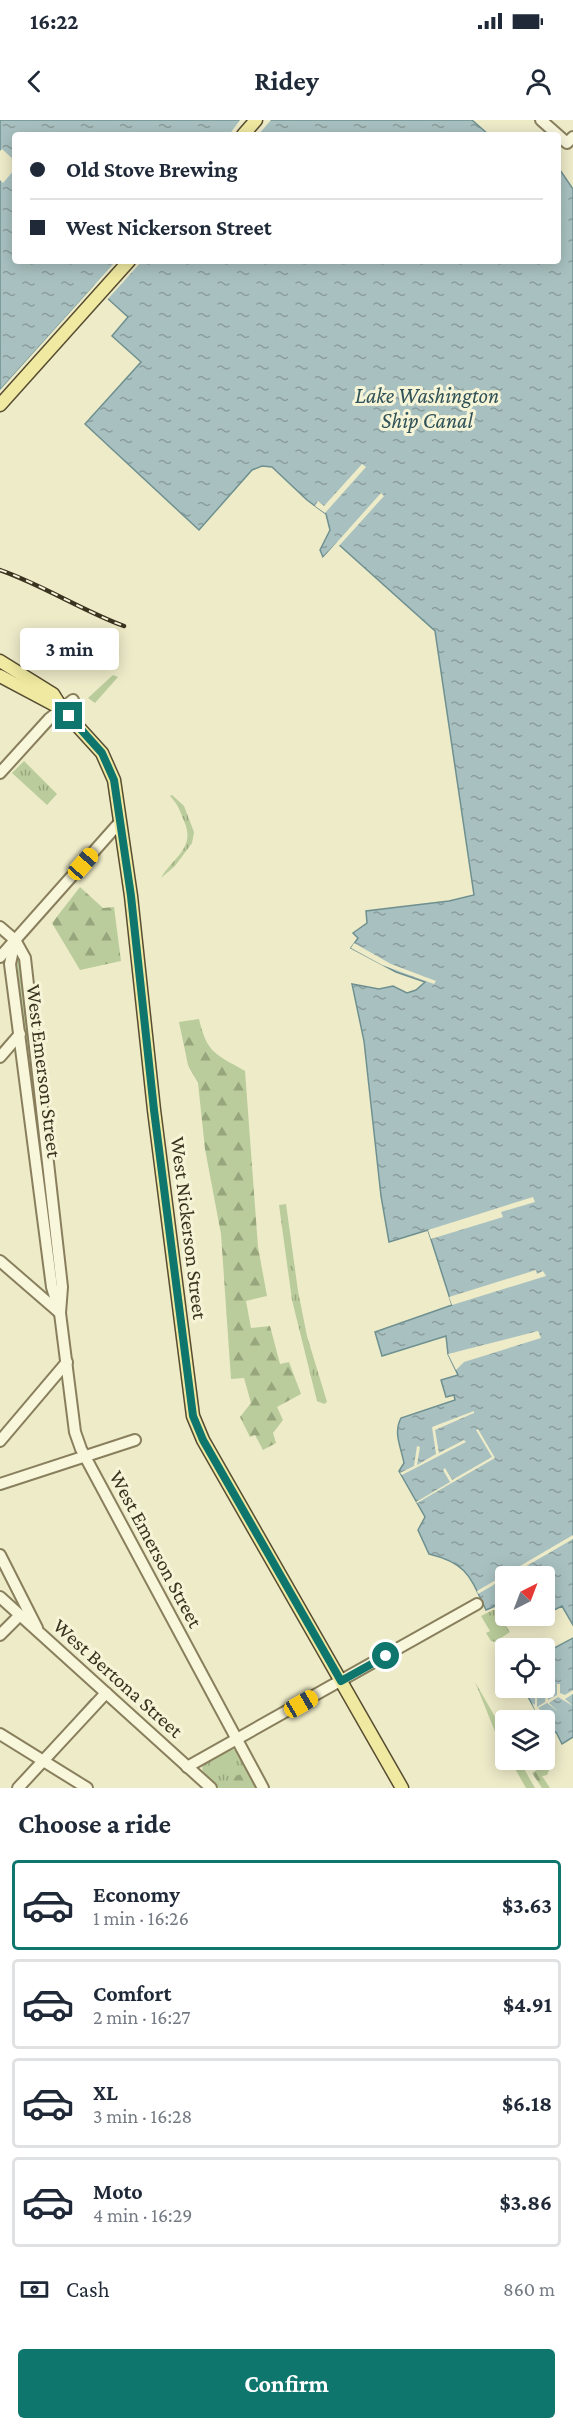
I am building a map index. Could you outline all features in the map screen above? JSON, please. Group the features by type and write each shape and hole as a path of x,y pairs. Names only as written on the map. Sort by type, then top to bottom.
{"main road":[{"path":"246,132 256,120"},
{"path":"0,405 126,264"},
{"path":"0,662 53,694 62,708"},
{"name":"West Nickerson Street","path":"0,676 62,708 91,739 111,769 131,896 154,1110 193,1416 203,1440 402,1788"}],"street":[{"path":"541,120 558,132"},
{"path":"0,773 49,718 73,700"},
{"path":"0,957 120,822"},
{"name":"West Emerson Street","path":"0,927 15,940 25,958 63,1287 60,1313"},
{"name":"West Emerson Street","path":"15,940 10,964 52,1287 60,1313 75,1432 85,1456 263,1788"},
{"path":"0,1057 20,1034"},
{"path":"0,1261 60,1313"},
{"path":"0,1441 67,1362"},
{"path":"0,1484 135,1440"},
{"path":"0,1555 40,1634"},
{"name":"West Bertona Street","path":"0,1597 187,1767 203,1786"},
{"path":"187,1767 477,1604"},
{"path":"0,1635 20,1615"},
{"path":"18,1788 106,1693"},
{"path":"0,1734 87,1788"}],"green space":[{"path":"113,675 118,677 95,703 88,698"},
{"path":"24,761 57,794 47,805 12,773"},
{"path":"172,795 184,806 194,832 192,843 175,866 161,878 182,851 187,838 184,821 170,796"},
{"path":"80,887 103,908 114,907 121,961 80,970 52,923"},
{"path":"16,955 19,958 27,999 40,1111 33,1111"},
{"path":"199,1019 205,1040 214,1052 245,1071 258,1247 267,1296 246,1301 251,1328 270,1326 280,1364 289,1362 301,1394 277,1407 283,1420 273,1433 276,1443 263,1450 255,1435 250,1437 240,1417 251,1403 244,1378 231,1379 221,1234 205,1149 198,1083 188,1065 179,1022"},
{"path":"286,1204 298,1291 307,1336 327,1402 324,1404 317,1401 292,1300 279,1205"},
{"path":"495,1610 495,1626 506,1626 510,1632 501,1638 495,1638 495,1642 491,1641 486,1633 490,1631 481,1616"},
{"path":"475,1682 495,1717 495,1732"},
{"path":"233,1749 238,1752 258,1788 219,1788 203,1774 204,1763"},
{"path":"516,1770 525,1770 535,1788 526,1788"},
{"path":"537,1770 549,1770 547,1775 542,1776 550,1788 542,1788 532,1773"},
{"path":"242,1774 250,1780 252,1788 229,1788 229,1781 234,1776"}],"water":[{"name":"Lake Washington Ship Canal","path":"0,120 472,120 486,132 12,132 12,264 561,264 561,171 573,189 573,1625 562,1606 555,1610 555,1566 495,1566 495,1606 486,1610 472,1581 460,1568 452,1562 429,1554 418,1530 425,1517 399,1471 404,1463 398,1440 398,1429 401,1418 455,1400 454,1395 446,1397 441,1380 458,1375 448,1354 446,1336 382,1356 375,1332 452,1305 428,1230 389,1242 381,1196 364,1041 352,984 379,989 393,986 407,993 416,990 425,982 396,972 351,948 358,938 353,933 367,923 366,911 449,901 474,895 435,631 337,543 323,557 320,550 330,530 326,514 307,500 272,467 262,466 252,470 199,530 85,424 141,362 112,336 128,317 94,286 0,390"},
{"path":"573,1638 573,1737 562,1744 555,1732 555,1710 535,1710 529,1698 555,1698 555,1648"}],"pier":[{"path":"240,120 271,120 261,132 231,132"},
{"path":"2,149 12,158 12,172 3,183 0,180 0,151"},
{"path":"113,264 139,264 106,301 94,290 0,393 0,390"},
{"path":"362,464 366,467 325,513 315,506 318,501 324,506"},
{"path":"381,493 384,496 338,547 325,560 321,560"},
{"path":"354,943 391,964 436,981 434,984 382,965 351,948"},
{"path":"533,1197 535,1202 501,1212 503,1217 431,1239 428,1230"},
{"path":"536,1270 537,1274 543,1271 546,1276 452,1305 449,1297"},
{"path":"538,1331 541,1338 464,1362 456,1370 448,1354"},
{"path":"474,1411 435,1430 439,1453 464,1440 466,1442 402,1475 400,1473 414,1466 417,1446 420,1447 417,1465 436,1454 432,1427"},
{"path":"478,1429 495,1458 417,1503 450,1482 443,1470 445,1468 452,1480 492,1457 476,1430"},
{"path":"573,1535 573,1539 526,1566 520,1566"},
{"path":"495,1580 495,1584 478,1594 477,1591"},
{"path":"557,1684 560,1684 560,1693 565,1695 573,1690 573,1694 565,1699 573,1706 558,1697 549,1703 559,1712 547,1703 538,1708 541,1710 535,1710 532,1703 535,1705 535,1698 537,1698 537,1707 545,1702 545,1698 548,1700 557,1695"}],"waterway":[{"path":"68,1726 92,1699"}],"railway":[{"path":"0,570 124,626"}],"route":[{"path":"69,716 102,753 114,780 131,896 154,1110 193,1416 203,1440 341,1681 386,1656"}]}
